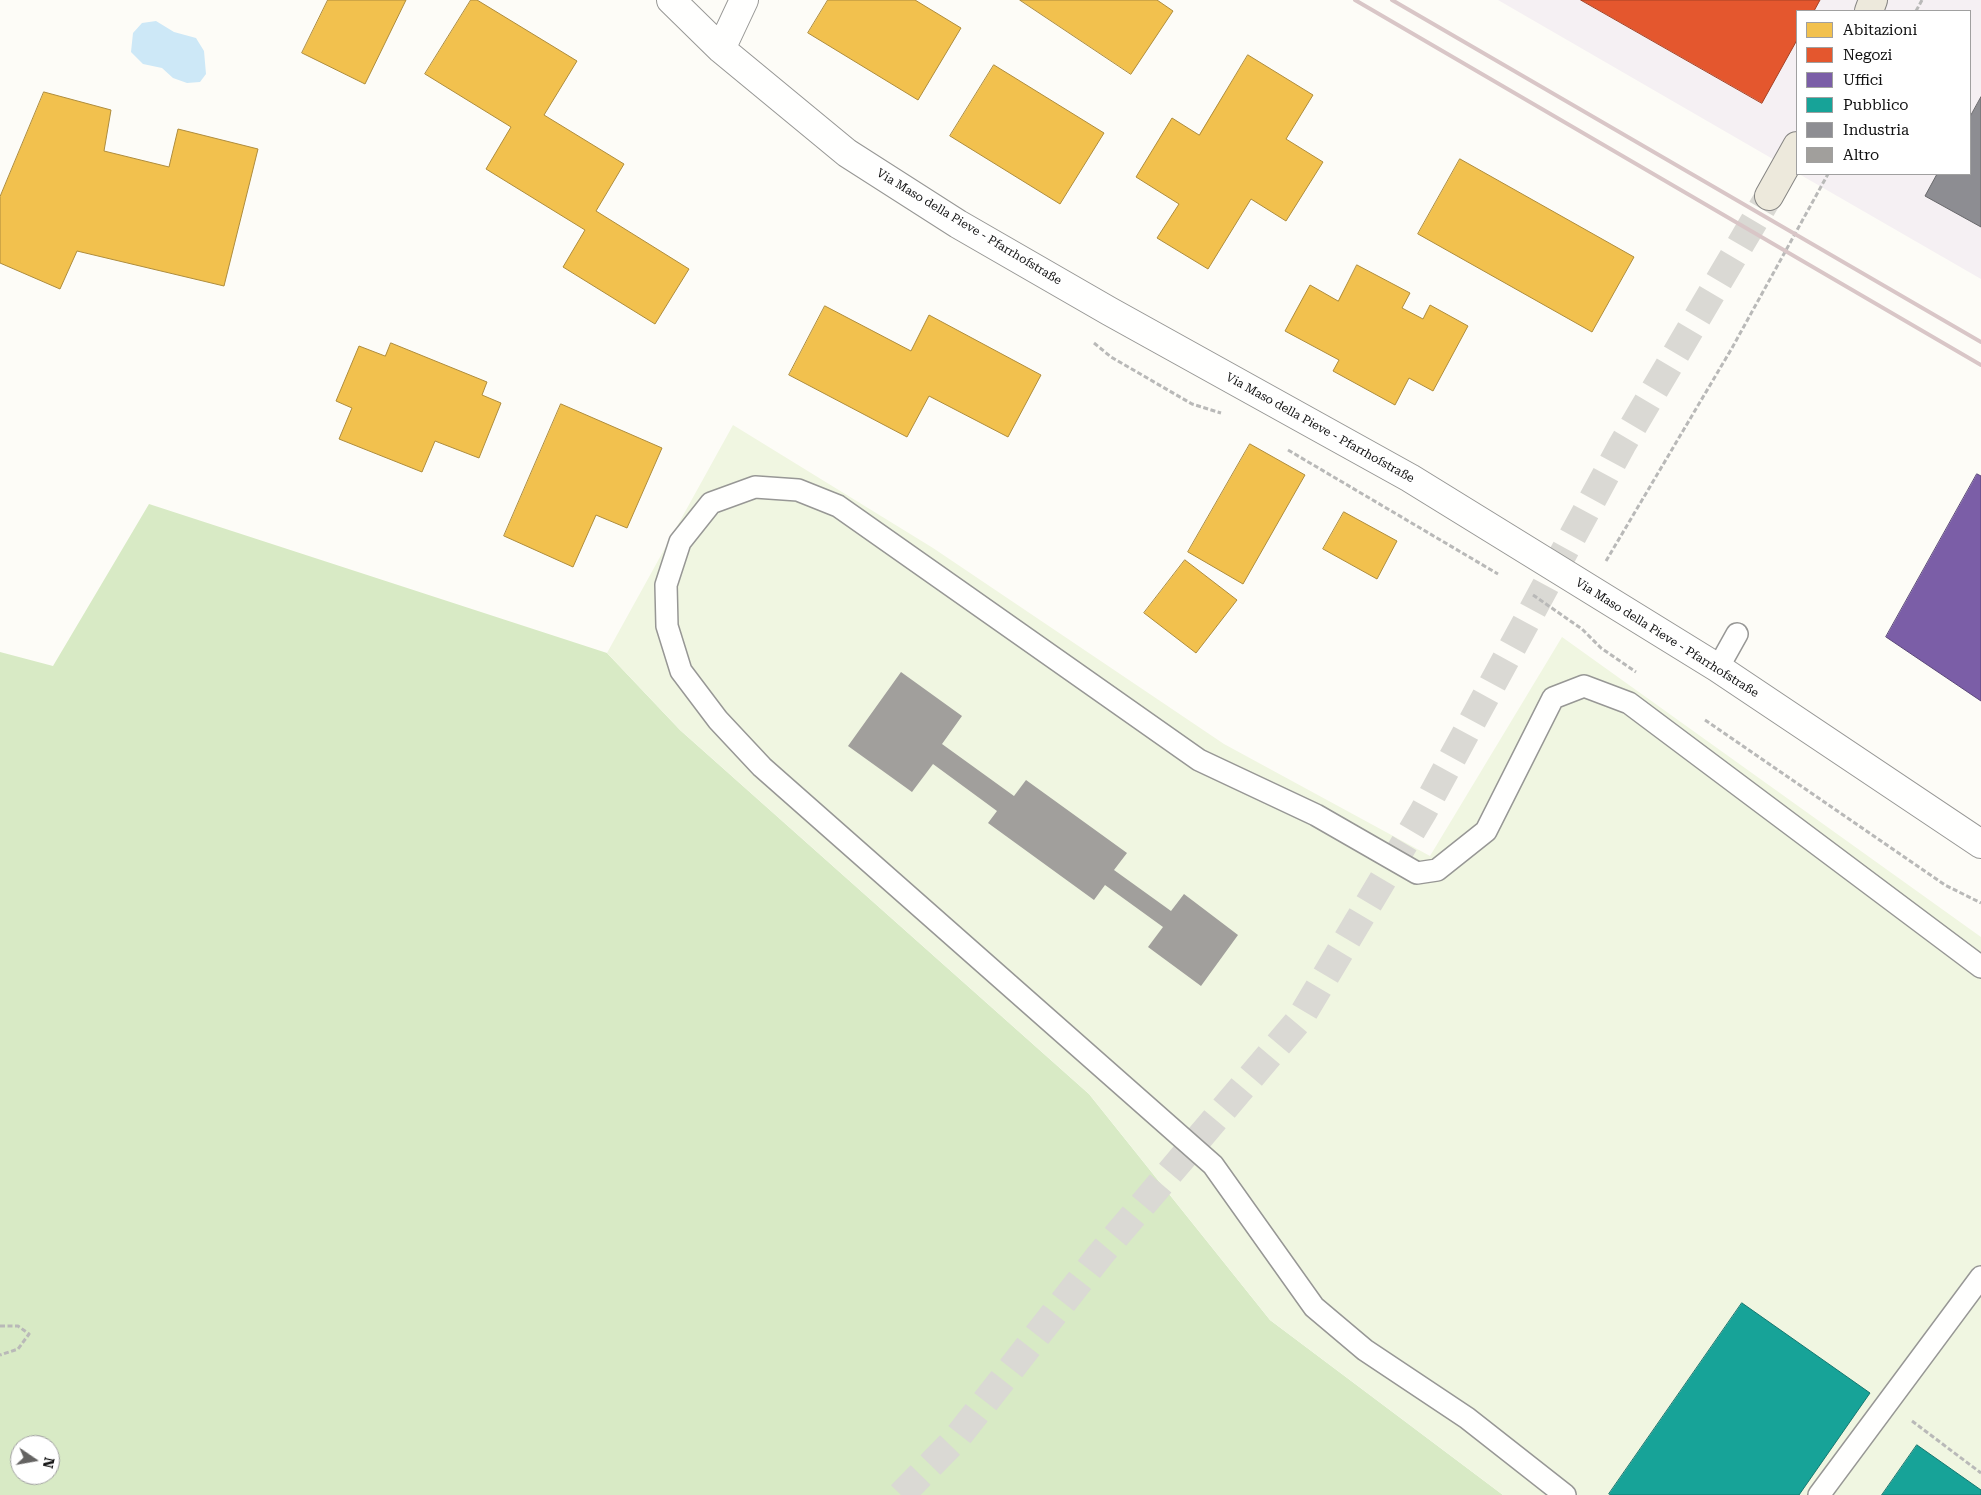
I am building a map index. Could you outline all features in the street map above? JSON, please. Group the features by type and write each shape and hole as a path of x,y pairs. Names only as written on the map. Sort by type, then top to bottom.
{"main road":[{"path":"1769,196 1796,148"}],"street":[{"name":"Via Maso della Pieve - Pfarrhofstraße","path":"671,0 721,49 848,153 958,224 1109,311 1410,478 1718,668 1981,844"},
{"path":"721,49 744,0"}],"lane":[{"path":"1565,1495 1466,1418 1365,1350 1314,1307 1213,1165 762,767 718,720 681,671 667,626 666,585 680,542 711,503 755,487 798,490 838,506 1199,760 1316,815 1417,873 1437,870 1486,831 1553,698 1584,686 1629,703 1981,967"},
{"path":"1718,668 1737,634"},
{"path":"1819,1495 1981,1277"}],"path":[{"path":"1590,589 1732,348 1827,175"},
{"path":"1582,629 1601,648 1642,676"},
{"path":"1699,716 1945,885 1981,903"},
{"path":"0,1326 18,1326 29,1334 18,1349 0,1355"},
{"path":"1888,1403 1981,1473"}],"shaded area":[{"path":"1498,0 1981,0 1981,279 1801,175 1971,175 1971,10 1796,10 1796,172"}],"green space":[{"path":"733,425 933,548 1224,744 1430,856 1562,637 1981,937 1981,1495 1503,1495 1270,1320 1089,1094 680,730 607,653"},
{"path":"149,504 607,653 680,730 1089,1094 1270,1320 1503,1495 0,1495 0,652 53,666"}],"water":[{"path":"156,21 174,32 196,38 204,51 206,74 200,82 187,83 173,78 162,68 143,64 131,52 133,33 142,23"}],"building: Abitazioni":[{"path":"328,0 406,0 365,84 302,53"},
{"path":"471,0 477,0 577,61 544,115 624,164 596,211 689,269 655,324 563,267 585,230 486,169 511,127 425,74"},
{"path":"828,0 915,0 961,28 918,100 808,33"},
{"path":"1020,0 1157,0 1173,11 1131,74"},
{"path":"1248,55 1313,95 1286,139 1323,162 1286,221 1251,199 1208,269 1157,238 1179,204 1136,177 1172,118 1199,135"},
{"path":"994,65 1104,133 1060,204 950,136"},
{"path":"44,92 111,110 104,151 169,167 178,129 258,149 224,286 77,251 60,289 0,263 0,197"},
{"path":"1460,159 1634,257 1592,332 1418,234"},
{"path":"1357,265 1410,293 1402,308 1423,319 1430,305 1468,326 1433,391 1409,378 1395,405 1333,371 1339,360 1285,331 1310,285 1338,301"},
{"path":"825,306 911,351 929,315 1041,375 1008,437 929,396 907,437 789,375"},
{"path":"391,343 487,382 482,395 501,403 479,458 435,441 422,472 339,439 352,408 336,401 359,346 385,356"},
{"path":"561,404 662,448 627,528 596,515 573,567 504,536"},
{"path":"1250,444 1305,475 1243,584 1188,552"},
{"path":"1344,512 1397,541 1377,579 1323,549"},
{"path":"1185,560 1237,600 1196,653 1144,613"}],"building: Negozi":[{"path":"1581,0 1820,0 1815,10 1796,10 1796,42 1762,103"}],"building: Uffici":[{"path":"1977,474 1981,476 1981,701 1886,637"}],"building: Pubblico":[{"path":"1742,1303 1870,1393 1799,1495 1609,1494"},
{"path":"1917,1445 1981,1490 1981,1495 1882,1495"}],"building: Industria":[{"path":"1981,97 1981,227 1925,196 1936,175 1971,175 1971,115"}],"building: Altro":[{"path":"901,672 962,716 942,744 1014,796 1026,780 1127,853 1114,870 1171,911 1184,894 1238,935 1201,986 1148,947 1163,927 1105,885 1094,900 988,823 997,811 933,764 912,792 848,746"}],"tunnel":[{"path":"901,1495 956,1439 1100,1255 1300,1019 1423,812 1622,445 1769,196"}],"railway":[{"path":"1355,0 1981,365"},
{"path":"1392,0 1981,342"}]}
